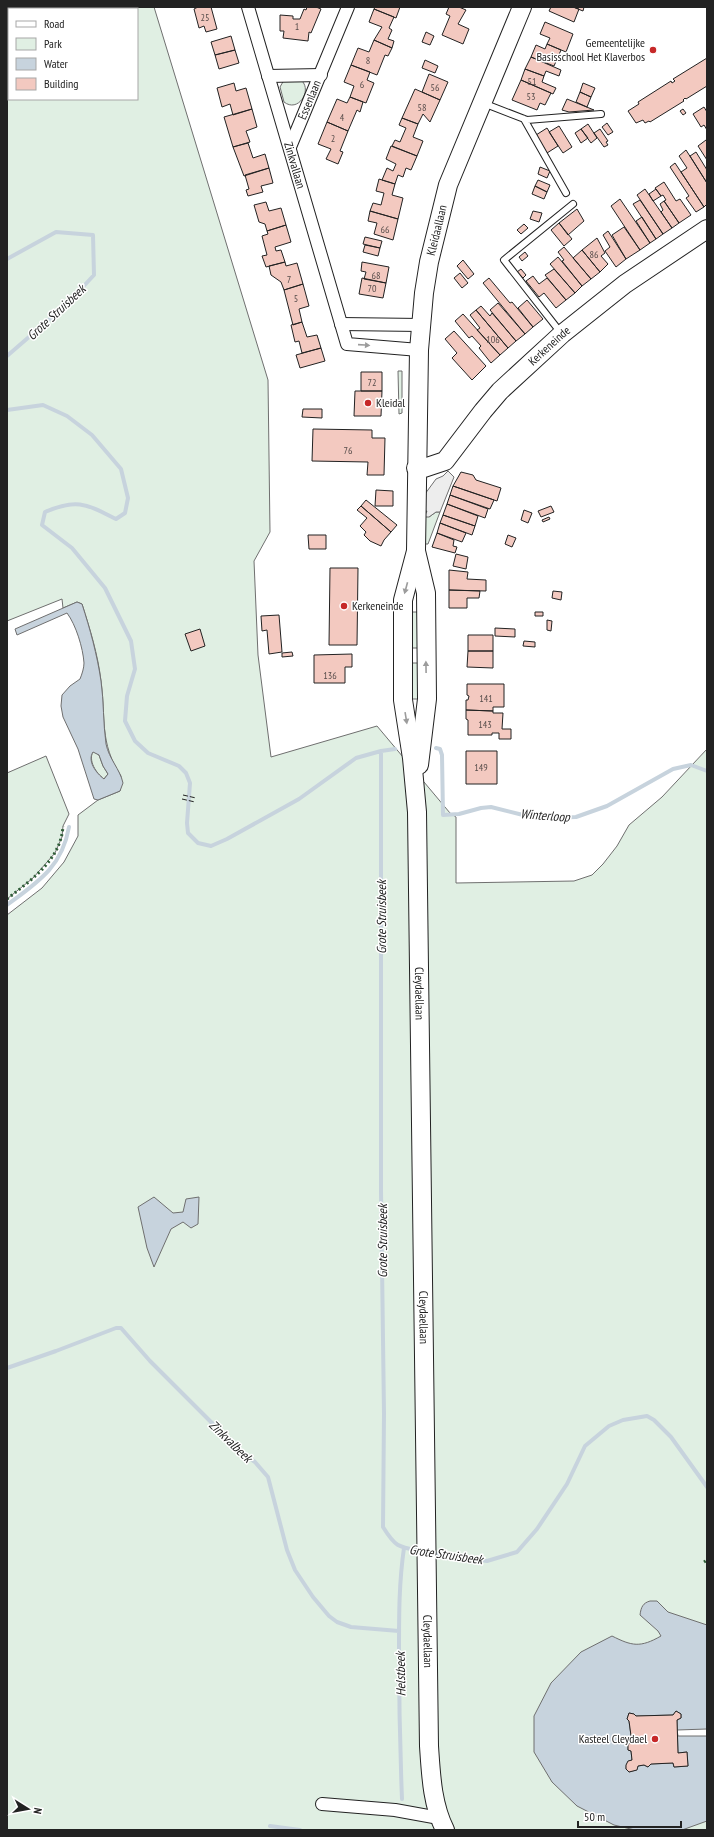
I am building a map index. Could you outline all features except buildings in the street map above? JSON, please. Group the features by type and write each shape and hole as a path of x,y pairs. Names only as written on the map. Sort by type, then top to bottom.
{"street":[{"name":"Zinkvallaan","path":"248,7 290,147 346,344 419,350"},
{"name":"Essenlaan","path":"290,147 348,7"},
{"name":"Kleidaallaan","path":"416,468 419,350 429,262 448,185 522,7"},
{"name":"Essenlaan","path":"268,76 321,75"},
{"name":"Kerkeneinde","path":"416,468 424,468 445,461 500,391 562,334 625,284 707,229"},
{"path":"341,324 421,325"},
{"path":"416,468 416,551 426,593 427,699 416,803"},
{"path":"416,551 403,600 403,700 412,758 416,803"},
{"name":"Cleydaellaan","path":"416,803 425,1539 430,1753 432,1786 442,1824"},
{"path":"322,1804 395,1810 442,1824"}],"lane":[{"path":"482,103 524,119 601,114"},
{"path":"524,119 566,193"},
{"path":"562,334 504,260 573,204"}],"green space":[{"path":"7,7 154,7 268,380 270,532 254,561 258,655 271,757 377,726 450,813 456,817 456,883 574,881 592,875 617,846 629,825 662,797 707,749 707,1830 7,1830 7,915 42,888 64,862 78,836 78,815 98,800 120,791 121,776 114,764 106,741 100,671 82,604 77,602 63,608 62,599 7,621"},
{"path":"284,80 302,81 305,85 302,99 294,105 289,105 284,102 280,87"},
{"path":"398,371 402,371 402,413 399,414"},
{"path":"424,511 427,511 429,517 436,512 440,512 428,544 423,544"},
{"path":"412,612 418,612 422,648 406,648"},
{"path":"407,663 422,663 420,699 409,699"},
{"path":"93,751 99,755 108,774 104,779 98,774 92,763 91,759"},
{"path":"46,756 69,814 63,826 62,837 55,853 33,878 7,899 7,773"}],"shaded area":[{"path":"448,471 454,477 440,512 436,512 429,517 424,517 427,511 424,511 425,494 436,479 443,476"}],"water":[{"path":"77,602 82,604 93,642 99,671 107,749 122,778 123,783 120,791 98,800 94,799 78,749 63,717 61,706 62,695 70,686 80,679 84,665 81,644 76,630 67,613 17,635 15,629","holes":["93,752 99,755 108,774 104,779 93,767 91,759"]},
{"path":"154,1197 173,1213 183,1212 186,1199 199,1197 198,1224 191,1228 183,1222 171,1229 154,1267 147,1248 138,1207"},
{"path":"650,1601 657,1601 668,1612 707,1625 707,1821 682,1830 635,1830 614,1825 577,1806 552,1782 534,1752 534,1716 551,1683 581,1652 612,1636 631,1644 642,1644 661,1636 658,1631 640,1615 643,1606","holes":["676,1711 681,1714 681,1718 677,1720 678,1753 687,1752 688,1766 674,1767 673,1763 651,1764 648,1767 644,1765 638,1766 636,1770 629,1772 626,1769 627,1763 632,1760 631,1751 628,1750 628,1744 632,1743 629,1721 627,1719 629,1713 636,1716 673,1715"]}],"pier":[{"path":"707,1729 707,1736 678,1736 677,1730"}],"waterway":[{"name":"Grote Struisbeek","path":"7,259 56,232 93,235 94,275 67,304 7,356"},
{"name":"Grote Struisbeek","path":"7,410 43,405 67,416 92,435 121,469 128,498 125,513 116,519 89,507 74,504 65,505 45,512 42,525 72,548 105,588 131,641 135,669 127,696 125,721 135,741 148,753 179,766 186,773 190,783 187,823 188,833 198,843 211,846 227,839 299,799 356,758 381,751 381,1191 384,1413 383,1527 395,1543 408,1549 422,1551"},
{"name":"Winterloop","path":"436,748 440,749 442,755 443,815 459,814 491,807 523,815 549,818 576,817 607,806 673,769 691,765 707,771"},
{"name":"Winterloop","path":"381,751 395,749"},
{"path":"7,905 29,889 47,872 61,853 66,841 69,827"},
{"name":"Zinkvalbeek","path":"7,1368 116,1328 121,1328 150,1361 241,1452 255,1462 268,1477 287,1550 295,1570 313,1597 329,1616 337,1622 351,1627 399,1631"},
{"name":"Grote Struisbeek","path":"431,1553 487,1561 517,1552 537,1529 567,1484 585,1446 609,1426 623,1420 647,1416 654,1420 671,1437 707,1487"},
{"name":"Helstbeek","path":"402,1799 399,1705 399,1624 400,1586 404,1548"},
{"path":"270,1826 300,1830"}],"hedge":[{"path":"7,899 35,877 51,859 57,849 63,826"}],"fence":[{"path":"183,795 196,798"},
{"path":"182,799 195,802"}],"place":[{"name":"Gemeentelijke Basisschool Het Klaverbos","path":"653,50"},
{"name":"Kleidal","path":"368,403"},
{"name":"Kerkeneinde","path":"344,606"},
{"name":"Kasteel Cleydael","path":"655,1739"}]}
